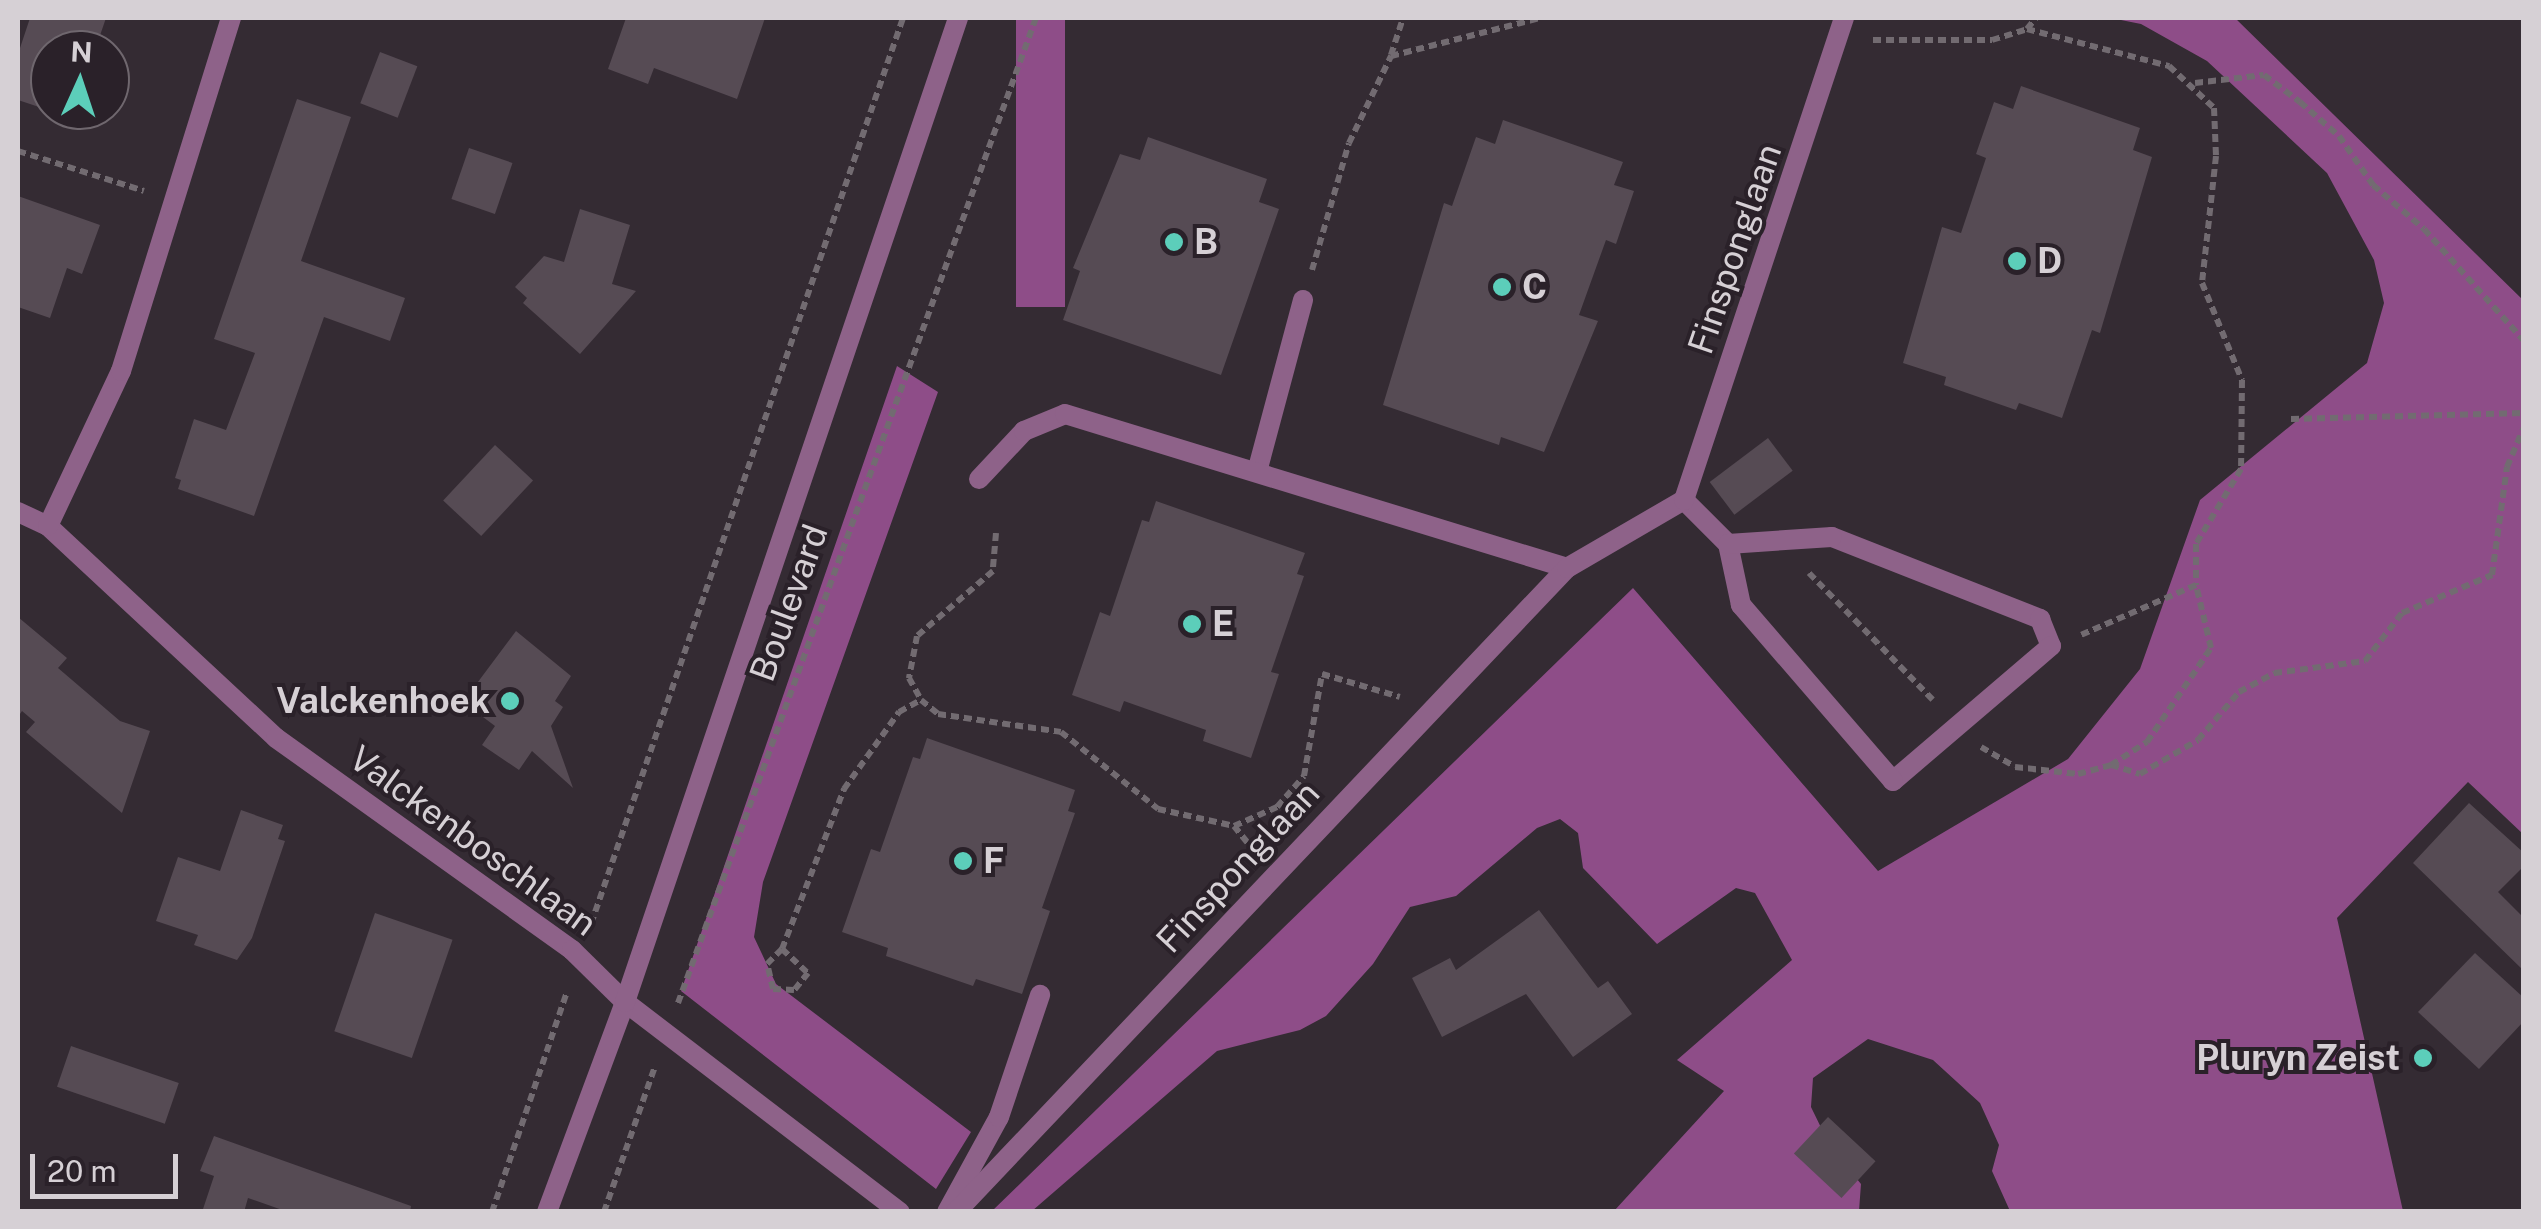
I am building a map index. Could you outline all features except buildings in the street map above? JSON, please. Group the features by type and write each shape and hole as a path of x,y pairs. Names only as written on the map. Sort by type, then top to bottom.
{"street":[{"path":"48,526 121,371 231,18"},
{"name":"Boulevard","path":"547,1212 625,1002 958,18"},
{"name":"Finsponglaan","path":"956,1212 1566,568 1684,500 1843,27"},
{"path":"1258,468 1303,300"},
{"path":"979,479 1024,431 1065,414 1258,468 1566,568"},
{"path":"1684,500 1728,544 1741,605 1892,781 2050,646 2040,619 1832,537 1728,544"},
{"name":"Valckenboschlaan","path":"18,512 48,526 276,738 579,957 625,1002 900,1212"},
{"path":"946,1212 999,1117 1040,995"}],"path":[{"path":"492,1212 903,18"},
{"name":"Boulevard","path":"604,1212 1036,18"},
{"path":"1303,300 1349,143 1390,56 1403,18"},
{"path":"1390,56 1540,18"},
{"path":"2028,29 2036,18"},
{"path":"1843,27 1954,44 2028,29 2128,51 2194,83 2214,108 2216,123 2201,269 2242,380 2241,469 2196,544 2196,585 2050,646"},
{"path":"2194,83 2264,75 2300,102 2339,136 2372,185 2424,229 2524,341"},
{"path":"18,151 174,201"},
{"path":"2291,419 2524,412"},
{"path":"2112,765 2140,774 2198,740 2240,692 2274,673 2365,660 2402,612 2492,574 2507,467 2524,427"},
{"path":"996,533 993,571 917,636 909,678 921,700 938,714 1061,732 1158,809 1234,826 1277,807 1304,776 1322,674 1434,708"},
{"path":"782,949 808,973 794,990 773,989 766,964 782,949 844,789 899,712 921,700"}],"shaded area":[{"path":"1016,18 1065,18 1065,307 1016,307"},
{"path":"2111,18 2235,18 2523,300 2523,834 2468,782 2337,918 2403,1211 2010,1211 1992,1171 1999,1145 1980,1103 1933,1060 1868,1039 1813,1078 1811,1107 1830,1146 1861,1184 1859,1211 1614,1211 1724,1091 1677,1060 1792,960 1755,893 1736,888 1657,944 1583,868 1578,833 1560,819 1537,828 1456,896 1410,907 1373,964 1326,1016 1300,1030 1217,1051 1032,1211 991,1212 1633,588 1878,871 2068,759 2140,669 2200,500 2367,363 2384,303 2374,260 2327,173 2207,61 2141,24"},
{"path":"897,366 938,392 763,882 754,937 776,984 971,1132 936,1189 681,991"}],"place":[{"name":"B","path":"1174,242"},
{"name":"D","path":"2017,261"},
{"name":"C","path":"1502,287"},
{"name":"E","path":"1192,624"},
{"name":"Valckenhoek","path":"510,701"},
{"name":"F","path":"963,861"},
{"name":"Pluryn Zeist","path":"2423,1058"}]}
